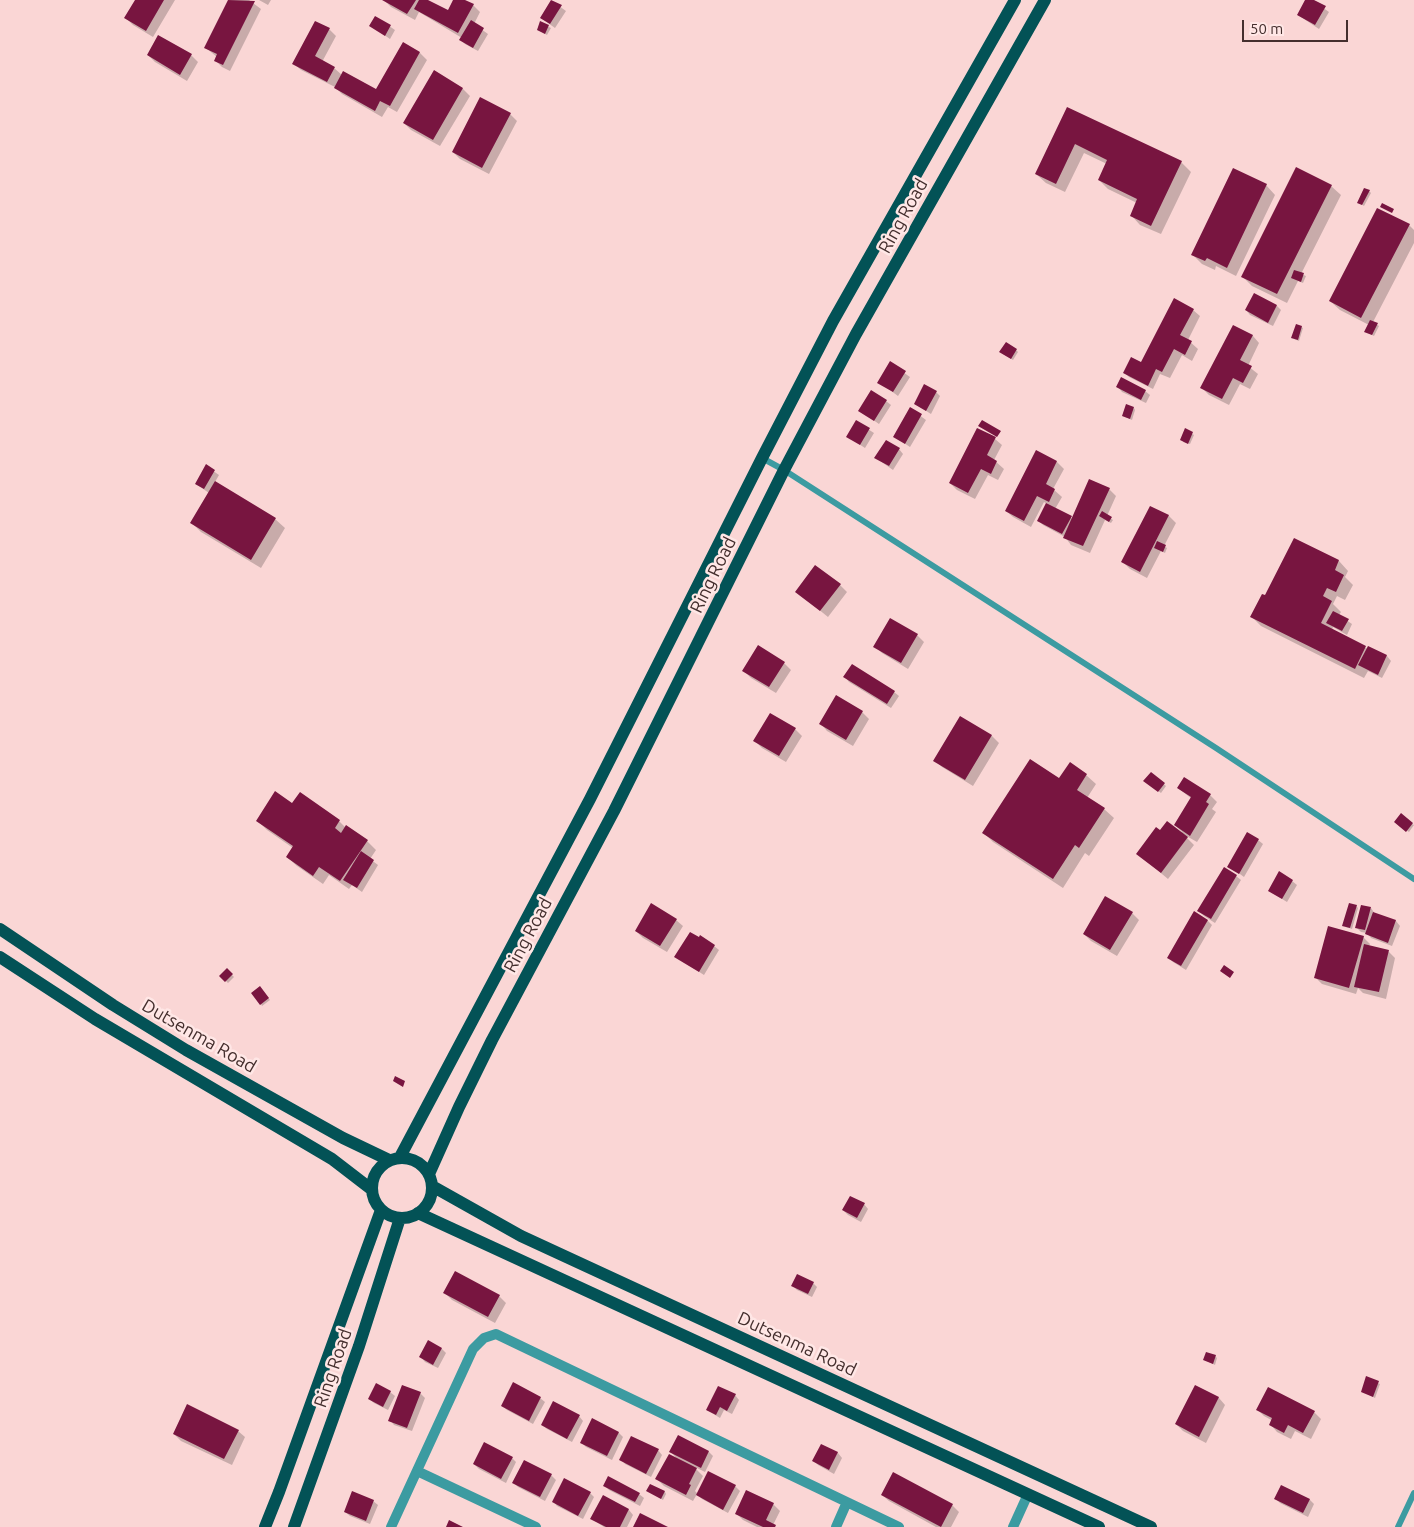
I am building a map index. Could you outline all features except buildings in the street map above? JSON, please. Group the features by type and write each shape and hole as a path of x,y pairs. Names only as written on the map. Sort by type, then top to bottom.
{"main road":[{"path":"394,1158 412,1159 422,1165 431,1180 431,1196 426,1206 410,1217 390,1216 381,1210 374,1201 371,1189 373,1177 379,1167 394,1158 590,799 762,458 833,322 1015,0"},
{"name":"Ring Road","path":"431,1180 459,1107 492,1040 614,811 784,470 856,334 1045,0"},
{"name":"Dutsenma Road","path":"0,929 113,1005 186,1050 342,1138 394,1158"},
{"path":"0,957 103,1024 332,1159 371,1189"},
{"name":"Dutsenma Road","path":"431,1180 521,1236 1150,1527"},
{"path":"264,1527 279,1492 381,1210"},
{"path":"418,1213 1099,1527"},
{"name":"Ring Road","path":"294,1527 359,1346 400,1218"}],"street":[{"path":"391,1527 473,1349 484,1338 496,1334 899,1527"},
{"path":"417,1471 536,1527"},
{"path":"1013,1527 1028,1494"},
{"path":"836,1527 848,1502"}],"lane":[{"path":"762,458 784,470 1200,738 1414,879"},
{"path":"1398,1527 1412,1505 1414,1493"}]}
